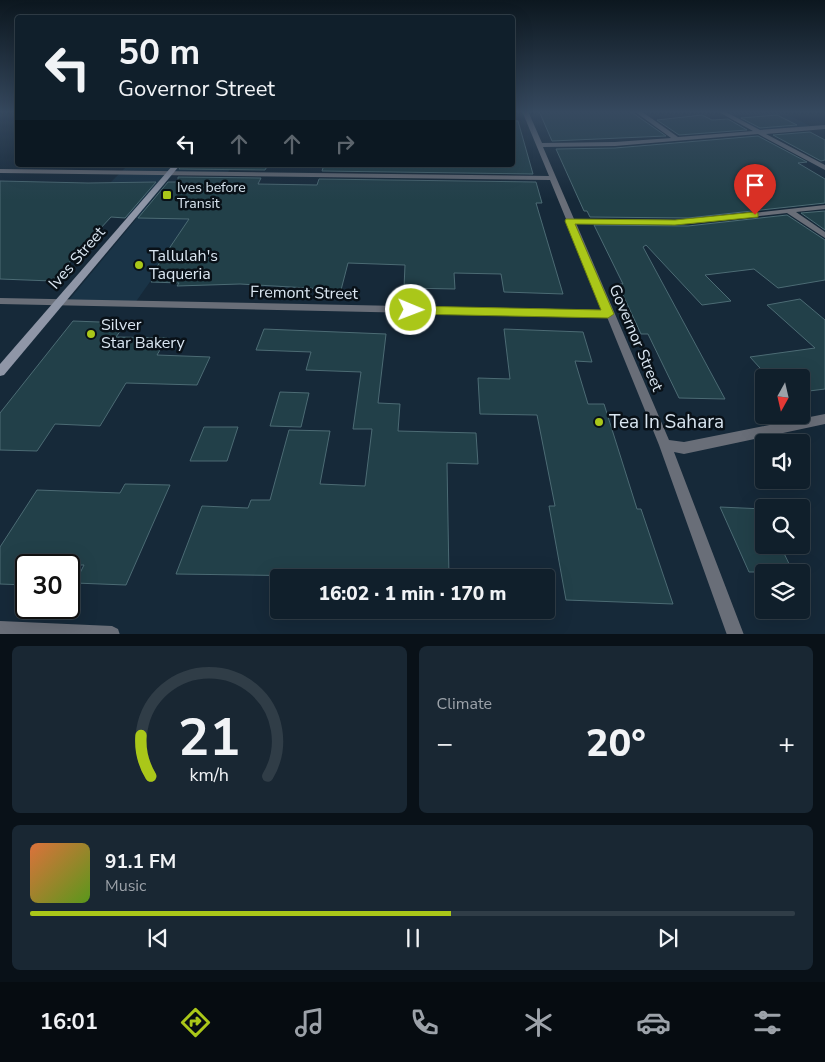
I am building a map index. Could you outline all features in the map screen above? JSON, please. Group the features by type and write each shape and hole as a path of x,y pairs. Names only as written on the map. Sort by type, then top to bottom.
{"street":[{"name":"Governor Street","path":"538,141 554,178 569,221 664,445 736,634"},
{"path":"539,144 603,145 657,141"},
{"path":"775,141 825,168"},
{"name":"Ives Street","path":"0,372 175,167"},
{"path":"0,171 554,178"},
{"path":"569,221 682,222 825,207"},
{"path":"789,211 825,236"},
{"name":"Fremont Street","path":"0,301 608,314"},
{"path":"664,445 684,448 825,420"},
{"path":"0,629 112,634"}],"shaded area":[{"path":"126,167 232,167 226,175 173,174 147,206 202,208 135,303 69,300 137,218 78,215"}],"building":[{"path":"515,141 524,141 533,174 322,171 323,167 515,167"},
{"path":"703,141 767,141 807,162 798,163 825,179 825,203 688,218 590,217 587,211 584,211 556,149 615,148"},
{"path":"783,141 825,141 825,160 821,161"},
{"path":"180,167 267,167 265,170 179,169"},
{"path":"178,177 261,178 258,184 317,185 319,179 536,182 542,203 536,203 563,294 504,292 501,274 454,273 455,289 404,288 405,265 348,263 341,290 240,284 177,286 179,283 151,282 157,274 152,274 189,219 138,218 168,182 178,182"},
{"path":"0,181 156,182 125,218 111,217 52,281 0,279"},
{"path":"825,211 825,230 801,213"},
{"path":"787,215 825,240 825,280 778,288 754,269 705,275 731,301 702,305 646,245 643,247 725,399 679,398 648,334 641,334 618,284 623,284 594,225 688,226"},
{"path":"800,299 825,320 825,389 810,391 810,369 761,369 750,357 815,348 767,305"},
{"path":"73,321 126,323 116,337 167,338 157,355 210,357 197,385 126,383 100,426 55,424 37,451 0,450 0,413"},
{"path":"264,329 386,334 378,403 400,404 398,431 476,433 478,464 447,463 449,569 270,569 270,575 176,574 202,506 248,508 251,500 270,500 289,430 330,431 320,484 365,486 372,429 353,429 361,372 306,370 311,352 256,350"},
{"path":"504,329 583,332 592,362 575,361 588,404 604,404 637,509 641,509 673,604 566,600 549,506 555,506 537,415 480,414 478,378 510,379"},
{"path":"280,392 309,393 301,427 270,426"},
{"path":"204,427 238,427 227,461 190,461"},
{"path":"125,484 170,485 126,585 80,583 80,573 84,565 80,565 80,554 15,554 15,585 0,584 0,547 37,490 120,493"},
{"path":"720,507 755,509 755,554 784,554 789,564 755,564 755,572 749,572"}],"place":[{"name":"Ives before Transit","path":"167,195"},
{"name":"Tallulah's Taqueria","path":"139,265"},
{"name":"Silver Star Bakery","path":"91,334"},
{"name":"Tea In Sahara","path":"599,422"}],"route":[{"path":"411,310 608,314 569,221 675,223 755,215"}]}
